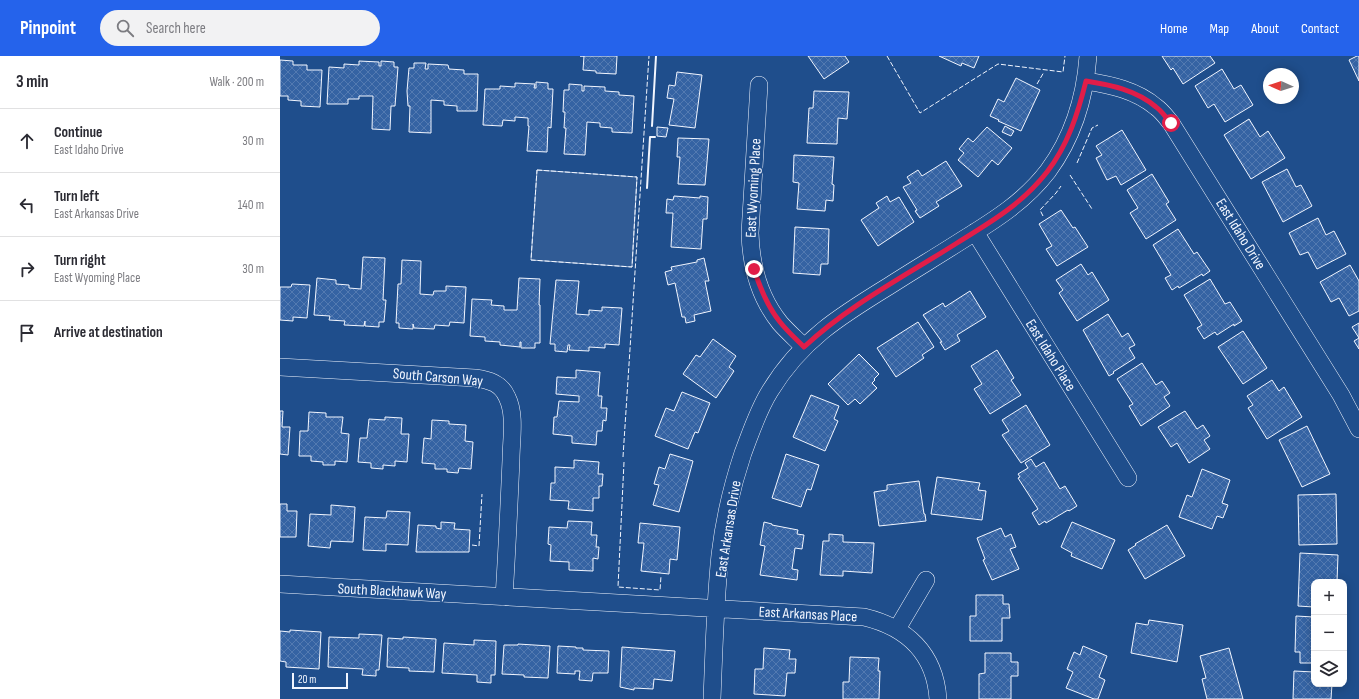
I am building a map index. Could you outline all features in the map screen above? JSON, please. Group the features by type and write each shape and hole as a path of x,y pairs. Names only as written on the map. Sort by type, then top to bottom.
{"street":[{"name":"East Arkansas Drive","path":"712,699 720,554 728,504 734,480 753,425 770,391 792,360 822,330 850,310 1011,209 1034,187 1048,171 1065,144 1075,122 1086,81 1088,56"},
{"name":"East Idaho Drive","path":"1086,81 1113,85 1138,95 1156,107 1171,123 1341,395 1359,429"},
{"name":"East Wyoming Place","path":"759,85 750,249 760,288 769,306 780,323 804,347"},
{"name":"East Idaho Place","path":"975,232 1128,478"},
{"name":"South Carson Way","path":"280,367 475,378 490,381 500,387 507,397 511,415 510,503 504,597"},
{"path":"897,629 926,580"},
{"name":"South Blackhawk Way","path":"280,584 717,609"},
{"name":"East Arkansas Place","path":"717,609 864,617 881,621 897,629 920,648 929,663 935,680 938,699"}],"shaded area":[{"path":"537,170 637,177 632,267 531,260"}],"building":[{"path":"584,56 617,56 616,74 596,73 596,71 583,70"},
{"path":"808,56 845,56 849,62 824,79"},
{"path":"939,56 979,56 974,68 962,63 961,66"},
{"path":"1162,56 1210,56 1215,63 1183,84 1173,68 1171,70"},
{"path":"1359,56 1359,81 1349,60"},
{"path":"280,60 293,61 293,65 307,65 307,70 322,70 320,107 301,106 301,101 288,100 288,96 280,96"},
{"path":"359,61 379,62 379,66 381,66 381,61 394,62 394,67 398,67 395,106 391,106 390,130 372,129 373,96 359,96 359,99 348,99 348,104 327,104 329,67 344,68 344,64 359,65"},
{"path":"414,63 426,63 425,69 428,69 428,64 448,65 449,69 464,70 464,74 478,74 477,111 457,111 457,106 444,105 444,101 431,100 431,133 409,132 410,106 408,106 407,91 409,68 414,68"},
{"path":"1222,69 1234,89 1241,85 1253,105 1225,122 1214,104 1208,108 1195,86"},
{"path":"677,72 702,75 695,128 669,125 674,99 667,98 669,85 675,86"},
{"path":"1016,78 1040,90 1021,131 990,116 998,99 1004,102"},
{"path":"536,82 548,83 548,89 553,89 551,128 548,127 547,152 527,151 529,126 528,118 515,117 515,121 503,120 502,126 483,125 485,89 500,89 500,86 515,87 515,83 535,84 534,88 536,88"},
{"path":"569,84 582,85 582,91 584,91 584,86 605,87 605,91 619,92 619,95 634,96 632,133 612,132 612,128 600,127 600,123 587,122 585,155 564,154 566,128 564,128 565,112 563,112 564,90 569,90"},
{"path":"814,91 849,92 847,119 838,118 837,144 807,143 809,108 813,108"},
{"path":"1249,119 1260,137 1268,131 1285,158 1251,179 1224,135"},
{"path":"1005,126 1014,131 1011,136 1002,132"},
{"path":"657,127 668,128 666,137 657,136"},
{"path":"987,127 1012,148 998,165 992,160 978,177 958,160 964,153 959,149 968,138 973,142"},
{"path":"1122,130 1146,170 1121,185 1116,176 1107,180 1096,158 1102,155 1096,146"},
{"path":"678,138 709,139 705,185 678,184 680,157 677,157"},
{"path":"794,155 834,157 832,184 834,185 833,201 826,200 825,211 797,209 799,183 793,182"},
{"path":"946,161 962,186 936,202 939,206 920,218 915,211 917,210 903,187 911,183 907,177 918,170 922,176"},
{"path":"1287,169 1296,187 1301,185 1312,206 1283,222 1262,182"},
{"path":"1152,174 1169,202 1166,204 1176,220 1146,239 1130,213 1138,208 1127,190"},
{"path":"674,196 700,198 700,196 708,197 707,219 703,219 701,249 671,247 673,213 666,213 667,199 673,200"},
{"path":"887,196 890,202 899,197 914,222 878,246 861,220 879,208 876,203"},
{"path":"1061,210 1073,228 1075,227 1088,247 1057,266 1046,249 1052,246 1039,224"},
{"path":"1318,218 1326,235 1334,231 1346,254 1317,269 1308,252 1300,255 1289,233"},
{"path":"795,227 829,229 828,264 821,264 820,275 793,273"},
{"path":"1178,229 1194,254 1197,252 1210,271 1203,276 1202,274 1179,288 1178,286 1172,290 1165,278 1171,275 1153,245"},
{"path":"363,257 385,258 383,300 386,300 384,322 379,322 379,327 365,326 365,321 364,326 344,325 345,321 329,320 330,316 314,315 317,278 336,280 336,284 349,285 349,288 361,289"},
{"path":"704,258 709,281 705,281 711,311 694,315 695,321 686,323 685,317 682,317 675,283 668,285 665,272 672,270 671,267 697,262 697,260"},
{"path":"402,260 421,261 420,294 433,295 434,291 446,291 446,286 466,287 464,323 450,322 449,326 435,325 434,329 414,328 413,324 413,329 399,328 399,323 396,323 398,284 401,284"},
{"path":"1081,264 1088,275 1092,272 1109,300 1077,321 1059,293 1063,290 1056,280"},
{"path":"1350,265 1359,281 1359,311 1349,316 1339,298 1331,302 1320,282"},
{"path":"519,278 540,279 540,343 535,343 535,348 521,348 521,342 520,347 500,345 500,342 485,341 485,337 470,336 472,299 492,300 491,305 504,306 504,310 517,310"},
{"path":"1210,279 1225,304 1230,302 1242,321 1234,326 1234,324 1217,335 1215,332 1204,339 1197,328 1202,325 1184,295"},
{"path":"556,280 579,281 576,314 589,315 589,310 602,311 602,307 622,308 619,345 605,344 605,348 589,347 589,351 569,350 570,345 568,345 567,352 555,351 555,344 550,344"},
{"path":"292,284 310,285 307,318 293,317 293,321 280,320 280,287 291,287"},
{"path":"970,291 986,317 957,335 960,341 945,350 940,342 942,342 923,315 943,303 945,307"},
{"path":"1108,314 1122,337 1128,333 1135,345 1129,348 1135,358 1109,376 1083,330"},
{"path":"918,322 934,347 922,355 924,358 896,377 877,348"},
{"path":"1359,323 1359,338 1352,327"},
{"path":"1243,331 1267,368 1243,384 1218,347"},
{"path":"1359,338 1359,349 1354,341"},
{"path":"713,339 736,356 729,367 734,371 716,398 683,374 696,355 700,357"},
{"path":"997,350 1014,378 1011,380 1021,395 990,414 974,389 982,384 971,366"},
{"path":"859,354 879,374 872,383 877,388 860,404 855,399 848,405 828,384"},
{"path":"1142,363 1156,385 1162,381 1170,393 1164,397 1170,406 1141,426 1129,406 1133,404 1117,379"},
{"path":"576,370 600,372 598,396 602,396 601,408 607,408 606,421 603,420 602,431 597,431 596,445 572,443 572,436 553,434 554,417 557,417 559,401 579,402 579,396 556,394 557,377 576,378"},
{"path":"1272,380 1279,391 1284,387 1302,417 1267,439 1248,408 1253,405 1247,396"},
{"path":"682,392 710,403 698,433 695,432 688,449 655,436 666,408 674,411"},
{"path":"811,395 839,406 834,419 838,421 825,451 793,437"},
{"path":"1026,405 1050,445 1021,463 1002,435 1009,431 1002,420"},
{"path":"280,411 283,411 282,427 290,427 288,455 280,454"},
{"path":"1185,411 1197,429 1203,425 1210,436 1204,440 1210,449 1189,463 1177,443 1171,447 1158,427"},
{"path":"309,412 326,413 326,417 343,417 341,433 349,434 347,462 335,461 335,465 323,465 323,462 311,461 311,456 299,456 300,431 308,431"},
{"path":"385,417 402,418 401,434 409,434 407,462 395,461 395,466 383,465 383,469 371,468 371,463 358,462 360,438 367,438 369,419 385,420"},
{"path":"432,420 449,421 449,424 466,425 465,441 473,442 471,469 459,468 458,473 447,472 447,469 435,469 435,464 422,463 424,438 431,439"},
{"path":"1307,426 1330,474 1302,487 1279,440"},
{"path":"670,454 693,461 679,512 653,505 659,485 654,484 659,467 665,469"},
{"path":"786,454 819,465 811,490 807,489 801,507 772,498"},
{"path":"1031,459 1036,467 1044,462 1060,489 1065,486 1077,506 1046,523 1045,521 1039,525 1032,513 1038,509 1018,478 1020,477 1018,474 1028,468 1025,463"},
{"path":"574,460 599,462 598,474 603,474 602,486 599,486 599,498 593,498 593,511 568,509 569,501 550,500 551,483 555,483 555,467 574,468"},
{"path":"1202,469 1230,480 1222,503 1228,505 1223,518 1217,516 1212,529 1179,517 1187,495 1192,497"},
{"path":"937,477 980,483 978,490 986,491 982,520 931,514"},
{"path":"919,481 926,521 879,526 874,492 887,490 887,485"},
{"path":"1336,494 1337,544 1299,545 1298,495"},
{"path":"280,504 287,504 287,511 297,511 296,537 280,537"},
{"path":"331,505 355,507 353,542 331,541 330,548 308,546 310,514 331,515"},
{"path":"387,511 410,512 408,545 386,544 386,551 363,550 365,517 386,518"},
{"path":"568,521 592,522 591,535 597,535 596,547 599,547 598,559 593,558 593,571 569,570 569,562 550,561 551,545 548,544 549,527 567,528"},
{"path":"441,522 455,523 454,529 470,530 469,552 416,552 418,525 436,526 436,528 441,529"},
{"path":"764,522 798,530 797,534 804,535 802,549 795,548 792,569 798,570 797,580 760,575 765,546 760,545"},
{"path":"1072,522 1115,540 1102,569 1071,556 1072,553 1061,547"},
{"path":"640,523 680,527 677,560 670,559 669,574 641,571 644,543 638,543"},
{"path":"1167,525 1185,556 1145,579 1128,550 1136,545 1135,544"},
{"path":"1001,528 1005,537 1011,534 1016,547 1010,549 1019,569 992,580 983,560 985,559 977,538"},
{"path":"829,534 843,535 843,542 874,543 872,573 843,571 843,576 820,575 823,541 829,541"},
{"path":"1300,553 1338,555 1337,579 1311,579 1311,607 1298,606"},
{"path":"976,595 1003,595 1003,604 1009,604 1010,618 1002,618 1002,641 970,641 970,616 976,616"},
{"path":"1296,616 1311,617 1311,663 1300,663 1300,652 1295,652"},
{"path":"1149,620 1183,625 1177,662 1131,653 1136,623 1148,625"},
{"path":"290,630 321,632 319,669 286,667 286,662 280,661 280,631 290,632"},
{"path":"359,634 382,635 379,670 376,670 376,676 362,675 363,669 328,667 329,637 359,638"},
{"path":"403,637 436,639 434,672 409,671 409,668 387,667 388,638 403,639"},
{"path":"474,640 496,641 495,675 491,675 491,683 477,682 477,675 442,673 444,643 474,645"},
{"path":"518,644 550,646 548,678 502,674 504,645"},
{"path":"558,646 583,648 583,650 609,651 608,673 593,673 592,681 579,680 580,671 575,671 575,674 557,673"},
{"path":"1083,646 1107,656 1099,677 1105,680 1098,699 1094,699 1066,688 1073,672 1067,669 1074,652 1080,655"},
{"path":"622,647 675,651 672,681 654,679 653,689 634,688 634,690 620,687"},
{"path":"764,648 790,650 789,659 796,659 795,673 787,673 785,696 754,694 755,669 763,669"},
{"path":"1229,648 1243,699 1207,699 1202,679 1206,678 1200,656"},
{"path":"985,653 1011,653 1011,662 1018,662 1018,676 1011,676 1011,699 979,699 979,674 985,673"},
{"path":"850,657 879,658 879,699 843,699 843,682 849,682"},
{"path":"1294,671 1311,672 1311,687 1332,687 1331,699 1293,699"}],"fence":[{"path":"623,457 649,56"},
{"path":"887,56 920,113 998,64 1063,72 1065,56"},
{"path":"1037,84 1044,72"},
{"path":"1077,163 1092,128 1098,125"},
{"path":"537,170 637,177 632,267 531,260 537,170"},
{"path":"1070,175 1092,209"},
{"path":"1043,216 1040,210 1061,186"},
{"path":"624,462 618,587 660,590 661,576"},
{"path":"472,545 479,546 482,494"}],"wall":[{"path":"652,126 656,56"},
{"path":"647,188 650,137 655,137"}],"route":[{"path":"754,269 760,288 769,306 780,323 804,347 822,330 850,310 1011,209 1048,171 1065,144 1078,115 1086,81 1113,85 1138,95 1156,107 1171,123"}]}
